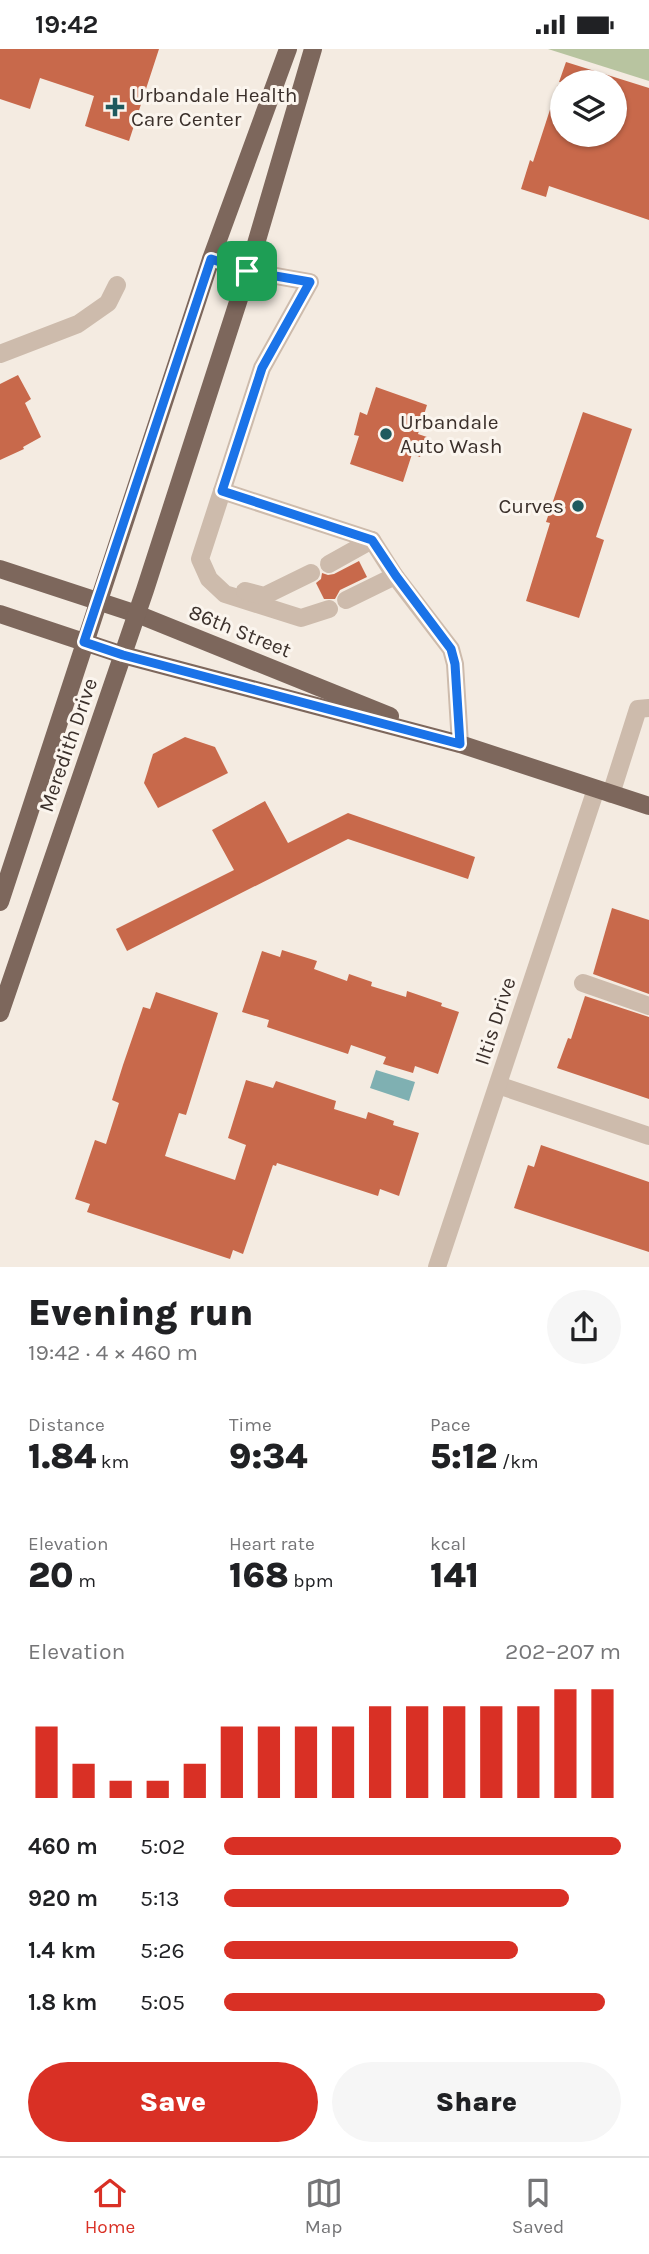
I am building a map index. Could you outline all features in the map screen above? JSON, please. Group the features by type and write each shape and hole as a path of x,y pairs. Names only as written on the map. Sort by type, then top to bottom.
{"main road":[{"name":"Meredith Drive","path":"0,902 211,259 288,49"},
{"name":"Meredith Drive","path":"0,1013 138,614 247,271 313,49"},
{"name":"86th Street","path":"0,569 138,614 460,744"},
{"name":"86th Street","path":"0,614 123,655 460,744 649,806"}],"street":[{"path":"211,259 247,271 310,282 262,368 200,559 208,579 225,594 301,618 329,609"},
{"path":"0,354 78,324 108,303 117,285"},
{"path":"222,491 372,540 451,649 455,664 460,744"},
{"path":"328,564 372,540"},
{"path":"208,579 264,596 311,573"},
{"path":"346,600 396,576"},
{"name":"Iltis Drive","path":"437,1267 498,1085 604,791 638,709 649,708"},
{"path":"583,983 649,1006"},
{"path":"498,1085 649,1136"}],"green space":[{"path":"548,49 649,49 649,81 627,74 627,70 614,70"}],"water":[{"path":"376,1070 415,1082 409,1101 370,1088"}],"building":[{"path":"0,49 159,49 129,141 85,126 94,96 40,78 30,109 0,99"},
{"path":"566,62 592,70 563,70"},
{"path":"627,81 649,88 649,220 549,186 546,197 521,189 530,160 533,162 550,110 550,147 627,147"},
{"path":"18,375 31,399 25,403 41,437 23,447 24,449 0,460 0,384"},
{"name":"Urbandale Auto Wash","path":"376,387 427,405 418,434 427,437 420,457 412,454 403,482 350,464 359,436 354,435 360,412 367,415"},
{"path":"583,412 632,429 596,537 604,540 579,618 526,601 550,523 546,522"},
{"path":"359,561 367,577 340,590 335,599 324,599 316,583 321,579 322,573 334,574"},
{"path":"185,737 215,747 228,773 158,808 144,783 153,754"},
{"path":"265,801 288,843 348,813 475,857 468,879 348,839 127,951 116,929 234,870 212,830"},
{"path":"612,908 649,920 649,994 593,974"},
{"path":"282,950 317,961 314,969 347,981 349,974 372,982 371,986 406,997 407,991 459,1012 438,1074 415,1066 413,1073 383,1064 386,1057 351,1045 348,1054 267,1027 269,1020 242,1012 262,951 280,957"},
{"path":"156,992 218,1013 186,1115 179,1113 165,1156 235,1180 246,1145 228,1138 246,1080 273,1088 276,1081 336,1101 334,1109 366,1119 368,1112 394,1121 393,1125 419,1133 399,1196 380,1189 378,1196 277,1163 276,1166 273,1165 243,1254 233,1250 230,1259 87,1212 90,1204 75,1199 95,1140 106,1144 119,1103 112,1100 123,1065 143,1007 150,1009"},
{"path":"585,996 649,1017 649,1099 557,1068 568,1038 571,1039"},
{"path":"541,1145 649,1182 649,1252 514,1208 528,1165 534,1167"}],"place":[{"name":"Urbandale Health Care Center","path":"115,107"},
{"name":"Urbandale Auto Wash","path":"386,434"},
{"name":"Curves","path":"578,506"}],"route":[{"path":"211,259 247,271 310,282 262,368 222,491 372,540 451,649 455,664 460,744 123,655 84,642 211,259"}]}
